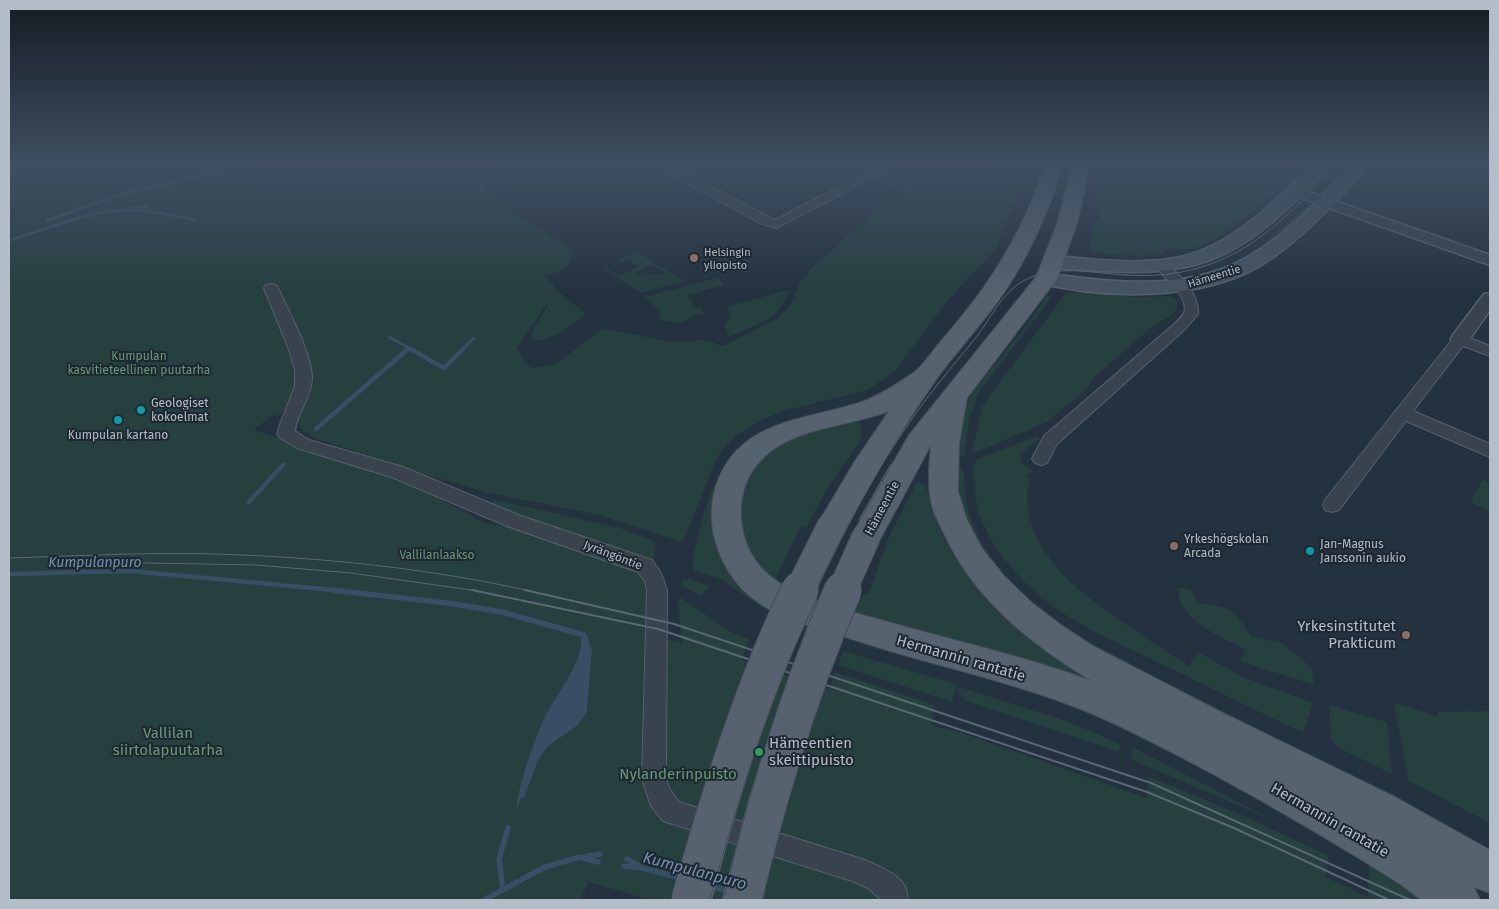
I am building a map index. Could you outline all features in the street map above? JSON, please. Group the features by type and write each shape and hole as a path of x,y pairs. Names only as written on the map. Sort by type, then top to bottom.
{"main road":[{"path":"690,900 726,775 754,698 782,629 832,525 855,484 926,376 1018,261 1038,208"},
{"path":"1018,261 1028,269 1050,270 1070,208"},
{"name":"Hämeentie","path":"1050,270 1162,266 1199,258 1218,250 1257,224 1275,208"},
{"name":"Hämeentie","path":"1050,270 1066,282 1124,286 1180,286 1197,283 1235,271 1250,263 1289,234 1318,208"},
{"name":"Hämeentie","path":"743,900 753,857 796,710 821,643 866,537 919,442 1050,270"},
{"name":"Hermannin rantatie","path":"926,376 890,400 873,407 788,430 768,441 742,463 729,488 726,518 729,538 734,550 752,579 795,606 868,631 1046,681 1129,713 1301,801 1392,855 1460,900"},
{"name":"Hermannin rantatie","path":"954,398 942,461 944,492 948,511 966,549 989,581 1038,630 1106,673 1349,795 1490,873"}],"street":[{"path":"741,208 763,220 776,224 806,208"},
{"path":"1346,208 1490,260"},
{"name":"Hämeentie","path":"1041,459 1050,440 1178,328 1191,314 1190,302 1180,286 1162,266"},
{"name":"Jyrängöntie","path":"271,288 300,358 304,376 301,391 286,434 303,444 397,472 514,521 645,566 654,579 657,590 654,779 663,803 672,812 856,869 878,879 895,893 894,900"},
{"path":"1332,505 1490,298"},
{"path":"1460,339 1490,352"},
{"path":"1403,413 1490,452"}],"green space":[{"path":"9,208 508,208 574,251 567,266 545,277 559,292 586,314 560,333 545,339 530,339 547,304 517,349 531,368 555,365 603,328 672,342 707,340 723,346 778,318 790,305 801,281 812,268 876,208 1012,208 995,250 948,300 894,372 868,390 783,411 764,419 737,435 723,449 714,464 685,538 681,542 599,515 489,493 420,473 312,437 300,428 299,420 305,403 293,403 279,415 270,417 254,430 392,475 389,478 434,496 487,524 509,527 628,565 643,574 649,584 649,636 682,643 678,600 681,598 731,632 750,640 741,660 829,690 835,672 935,705 931,725 965,734 1147,798 1148,776 1237,813 1328,855 1326,877 1368,897 1369,854 1441,900 650,900 589,882 580,900 9,900"},
{"path":"1096,208 1256,208 1223,235 1194,249 1164,250 1164,254 1137,256 1089,250 1094,221 1103,222"},
{"path":"1287,208 1267,227 1228,256 1200,267 1173,270 1198,264 1225,253"},
{"path":"1303,208 1307,208 1273,239 1246,258 1216,272 1181,278 1217,270 1229,265 1251,253 1271,238"},
{"path":"637,252 684,281 641,293 603,268 605,267 619,276 639,267 628,259 621,262 618,260","holes":["651,264 668,275 632,274"]},
{"path":"718,278 724,285 687,295 696,308 700,307 705,313 693,316 679,324 660,320 659,310 643,297"},
{"path":"791,289 779,309 773,315 758,325 728,337 725,325 731,315 726,307"},
{"path":"1075,292 1136,297 1171,296 1176,299 1177,307 1173,314 1158,322 1092,379 1088,388 1047,422 972,454 982,406 1065,294"},
{"path":"1047,295 1052,297 979,392 970,416 964,456 956,458 963,413 973,391 1027,325"},
{"path":"857,418 862,427 861,440 830,484 806,528 801,526 773,584 763,578 738,536 739,484 749,466 792,437"},
{"path":"761,432 764,434 718,493 769,602 766,610 722,580 694,570 692,564 700,527 721,472 732,456 745,443"},
{"path":"1037,436 1040,438 1021,457 1026,466 1033,471 1026,476 1030,478 1028,502 1032,525 1041,545 1054,564 1088,597 1190,667 1191,661 1198,652 1243,677 1313,703 1303,733 1083,625 1046,601 1010,567 990,538 983,523 975,492 974,466 978,459"},
{"path":"956,466 963,468 967,505 974,527 993,559 1018,588 1048,614 1116,657 1220,709 1217,715 1107,660 1016,593 980,550 959,502"},
{"path":"1483,480 1490,484 1490,512 1470,502"},
{"path":"917,482 926,486 943,537 954,556 990,602 1022,631 1295,779 853,617 862,596 869,593 889,536"},
{"path":"496,500 620,528 654,541 656,544 653,563 635,553 491,508 490,504"},
{"path":"689,579 710,586 700,596 681,585 683,580"},
{"path":"1177,588 1190,589 1200,604 1218,606 1231,611 1241,621 1251,636 1282,643 1312,668 1314,685 1240,661 1246,650 1193,619 1185,610"},
{"path":"843,651 956,684 952,702 838,665"},
{"path":"959,688 1057,718 1121,745 1117,751 966,701 959,694"},
{"path":"1394,703 1438,716 1438,712 1487,711 1490,714 1490,823 1409,781"},
{"path":"1329,705 1387,722 1392,772 1388,772 1335,746 1331,739"},
{"path":"1132,747 1275,821 1132,760"}],"water":[{"path":"581,633 584,635 589,650 584,712 576,723 546,744 536,758 517,808 520,787 533,746 547,713 575,665 579,655"}],"waterway":[{"path":"47,221 81,208"},
{"path":"9,240 82,217 111,211 142,211 196,220"},
{"path":"389,337 409,348"},
{"path":"410,349 444,368 474,338"},
{"path":"316,429 408,349"},
{"path":"249,502 283,465"},
{"name":"Kumpulanpuro","path":"9,574 131,571 344,591"},
{"path":"331,590 447,603 502,612 584,635 589,650 584,712 576,723 546,744 536,758 522,795"},
{"path":"503,890 499,859 508,828"},
{"path":"584,857 600,854"},
{"name":"Kumpulanpuro","path":"503,890 545,867 580,857 598,862"},
{"path":"627,859 641,867"},
{"name":"Kumpulanpuro","path":"624,866 642,868 681,878"},
{"name":"Kumpulanpuro","path":"708,885 732,892"},
{"name":"Kumpulanpuro","path":"484,900 503,890"}],"tram line":[{"path":"816,591 858,506 894,445 939,382 974,340 1003,299 1017,285 1037,275 1049,272 1075,271 1125,275 1161,275 1192,270 1220,261 1245,248 1295,208"},
{"path":"859,520 891,464"},
{"path":"827,591 851,536"},
{"path":"9,558 111,554 214,554 293,558 413,570 530,591"},
{"path":"96,562 256,565 351,573 474,590"},
{"path":"474,590 658,629 783,671"},
{"path":"525,590 674,624 786,661"},
{"path":"786,661 817,590"},
{"path":"797,665 827,590"},
{"path":"783,671 786,661"},
{"path":"786,661 797,665"},
{"path":"793,674 797,665"},
{"path":"797,665 1151,783 1410,900"},
{"path":"711,900 757,742 783,671"},
{"path":"783,671 793,674"},
{"path":"723,900 749,801 772,728 793,674"},
{"path":"793,674 1147,792 1234,828 1389,900"}],"place":[{"name":"Helsingin yliopisto","path":"694,258"},
{"name":"Geologiset kokoelmat","path":"141,410"},
{"name":"Kumpulan kartano","path":"118,420"},
{"name":"Yrkeshögskolan Arcada","path":"1174,546"},
{"name":"Jan-Magnus Janssonin aukio","path":"1310,551"},
{"name":"Yrkesinstitutet Prakticum","path":"1406,635"},
{"name":"Hämeentien skeittipuisto","path":"759,752"}],"park label":[{"name":"Kumpulan kasvitieteellinen puutarha","path":"139,363"},
{"name":"Vallilanlaakso","path":"437,555"},
{"name":"Vallilan siirtolapuutarha","path":"168,742"},
{"name":"Nylanderinpuisto","path":"678,774"}]}
